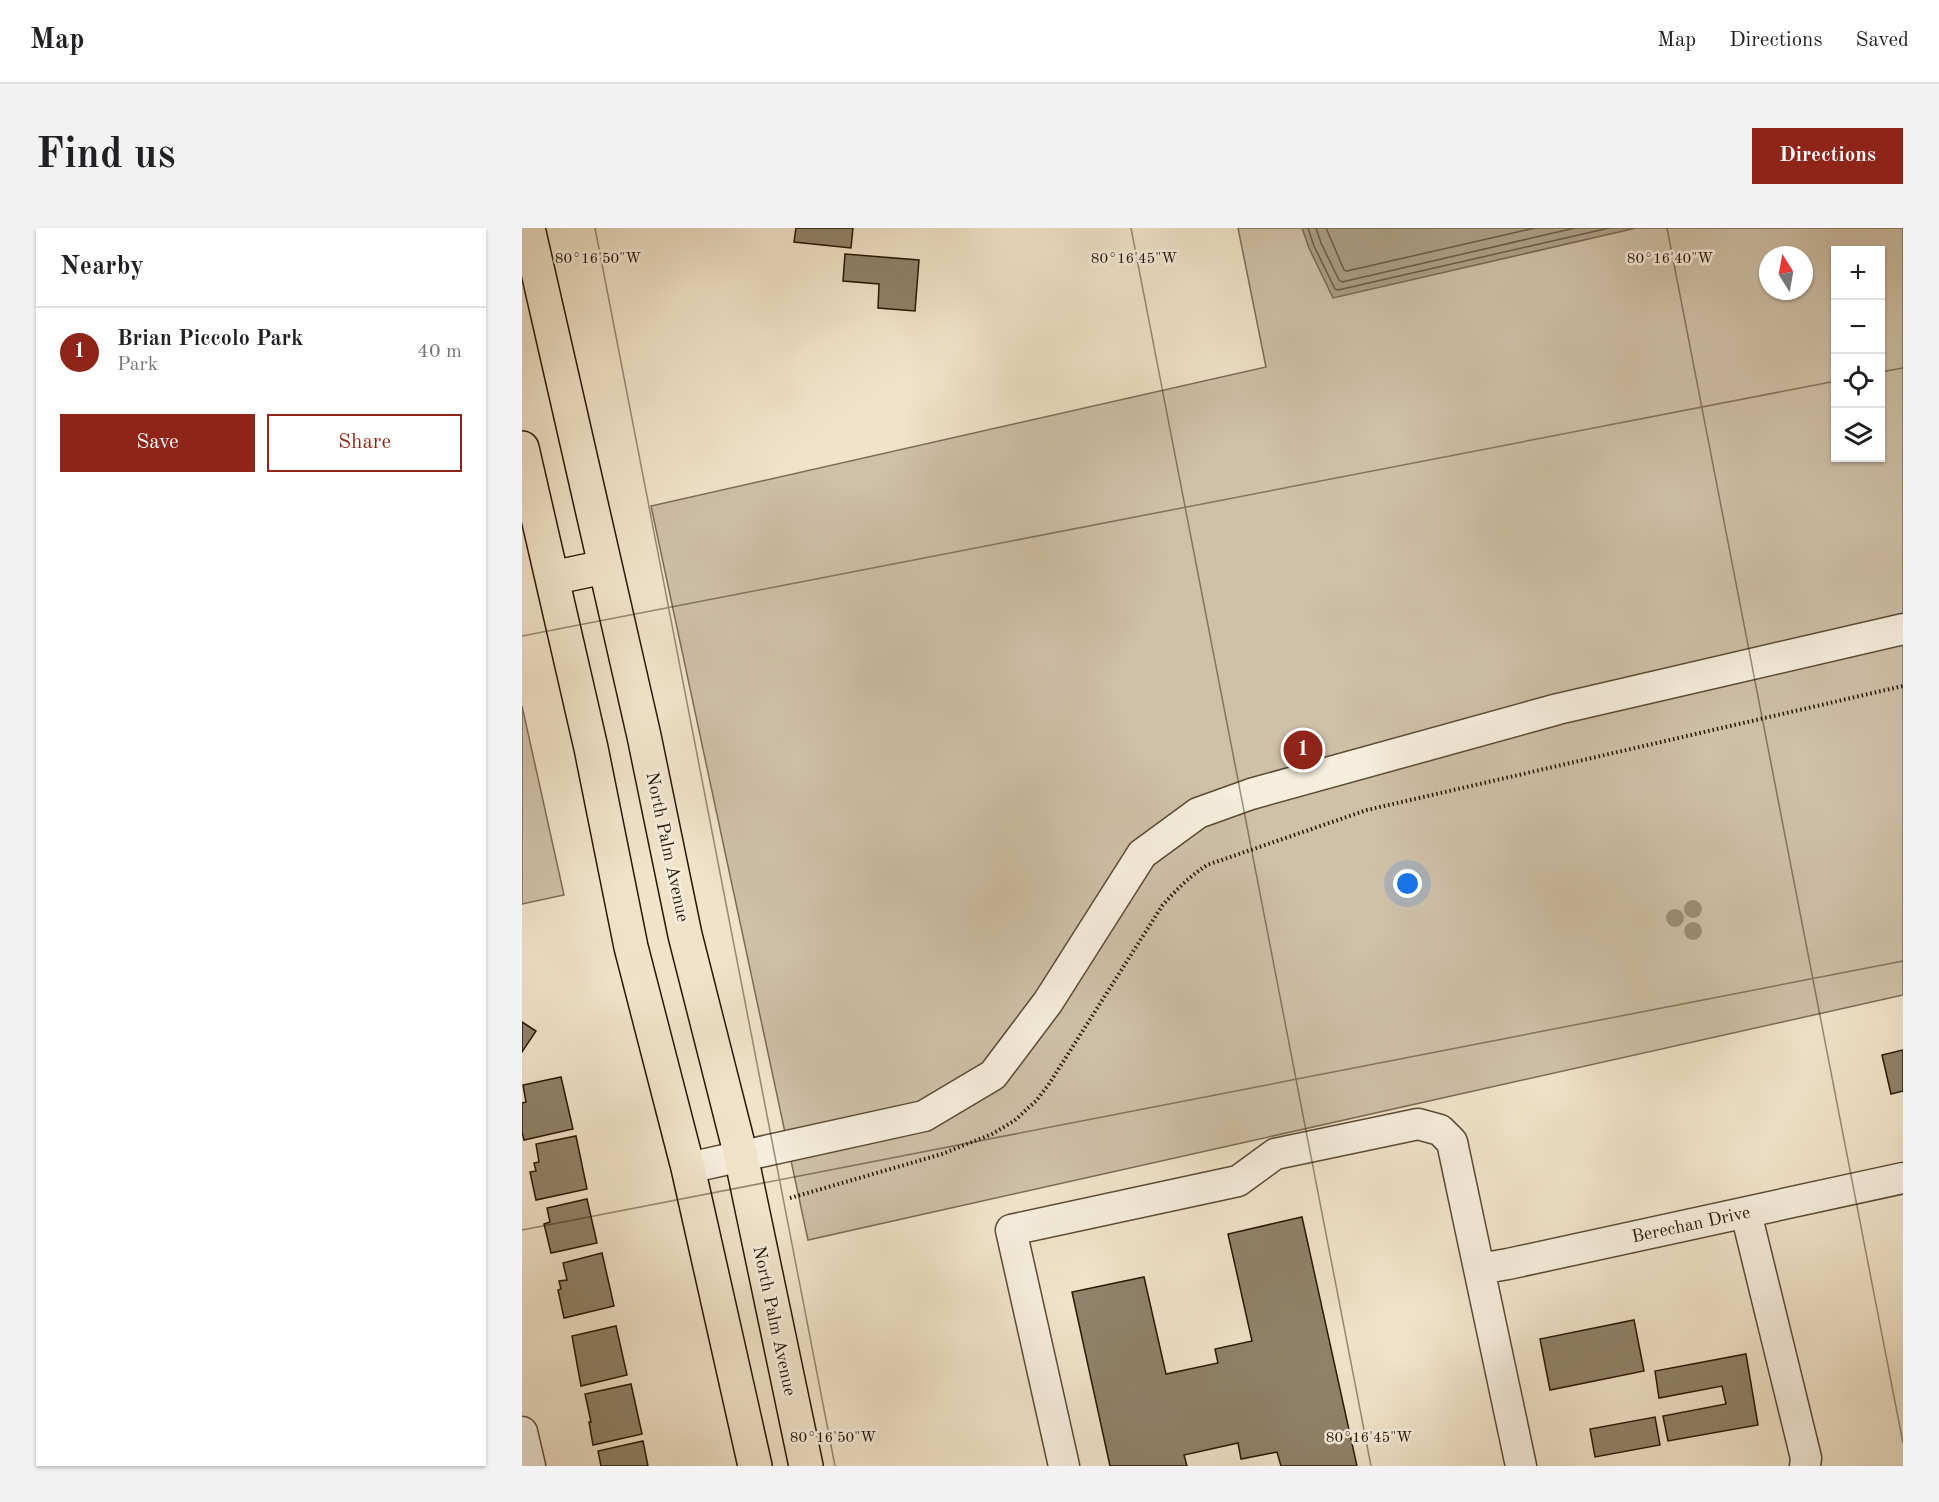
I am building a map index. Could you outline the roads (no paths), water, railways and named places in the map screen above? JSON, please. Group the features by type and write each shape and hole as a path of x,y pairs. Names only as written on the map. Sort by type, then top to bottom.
{"main road":[{"name":"North Palm Avenue","path":"528,228 644,736 685,935 741,1156 806,1466"},
{"path":"522,448 591,748 631,947 688,1168 755,1466"},
{"path":"552,578 604,567"}],"street":[{"path":"688,1168 924,1116 993,1075 1048,1002 1142,854 1198,813 1251,794 1558,709 1903,629"},
{"path":"1064,1466 1011,1230 1238,1181 1275,1154 1418,1124 1440,1130 1452,1142 1521,1466"},
{"name":"Berechan Drive","path":"1479,1269 1903,1178"},
{"path":"1746,1213 1806,1458 1805,1466"},
{"path":"522,1432 530,1466"}],"water":[{"path":"1302,228 1636,228 1333,298"}],"place":[{"name":"Brian Piccolo Park","path":"1303,750"}]}
